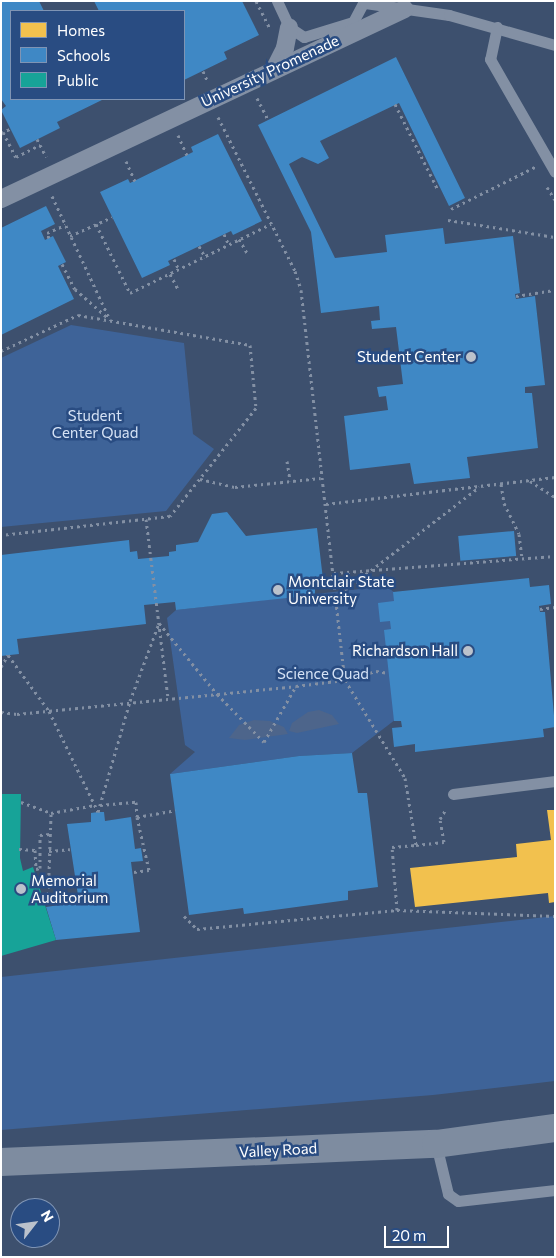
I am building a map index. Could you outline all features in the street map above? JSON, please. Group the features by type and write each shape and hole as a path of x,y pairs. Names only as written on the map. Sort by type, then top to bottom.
{"main road":[{"name":"Valley Road","path":"1,1162 436,1144 555,1128"}],"street":[{"name":"University Promenade","path":"1,199 209,91 276,68 405,9"},
{"path":"276,68 285,48 289,27"}],"lane":[{"path":"277,1 289,27 304,37 353,22 365,2 449,15 497,27 555,45"},
{"path":"497,27 490,59 555,172"},
{"path":"452,794 555,782"},
{"path":"436,1144 448,1194 458,1201 555,1190"}],"path":[{"path":"256,1 271,33"},
{"path":"217,79 209,91 295,271 301,290 345,680 405,778 416,845"},
{"path":"395,104 436,188"},
{"path":"10,129 2,132 16,157 40,145"},
{"path":"451,209 548,160"},
{"path":"43,178 110,320"},
{"path":"70,236 112,216"},
{"path":"448,220 555,237"},
{"path":"49,238 47,233 65,224"},
{"path":"96,224 130,293 271,224"},
{"path":"224,234 229,245"},
{"path":"240,239 247,253"},
{"path":"199,246 205,257"},
{"path":"174,259 179,270"},
{"path":"62,264 75,289 110,320"},
{"path":"170,274 178,289"},
{"path":"516,296 555,290"},
{"path":"1,352 78,315 250,345 256,408 170,516 1,535"},
{"path":"287,461 290,481"},
{"path":"326,504 555,477"},
{"path":"200,479 235,487 321,478"},
{"path":"530,480 555,497"},
{"path":"501,484 504,503 519,534 522,559"},
{"path":"335,599 479,487"},
{"path":"146,519 168,698"},
{"path":"334,573 370,572 488,560 555,556"},
{"path":"540,609 555,607"},
{"path":"159,622 217,694 264,742 296,686"},
{"path":"1,667 8,655 49,711 98,812 130,701 159,622"},
{"path":"1,712 17,714 49,711 130,701 296,686 345,680 376,671 389,673"},
{"path":"21,802 51,813 95,805"},
{"path":"100,805 136,802 137,817 149,870 134,872"},
{"path":"398,910 392,847 444,842 440,819 445,809 453,808"},
{"path":"137,817 175,810"},
{"path":"51,813 48,900 78,898"},
{"path":"19,849 35,850 36,869 40,868 40,835 50,834"},
{"path":"50,851 70,848"},
{"path":"184,916 197,929 398,910 555,916"}],"green space":[{"name":"Student Center Quad","path":"71,325 184,343 193,434 214,449 166,511 1,527 1,358"},
{"name":"Science Quad","path":"386,586 399,596 413,706 352,753 299,756 170,774 195,752 185,745 167,618 176,610"},
{"path":"555,916 555,1081 433,1095 1,1130 1,977"}],"shaded area":[{"path":"319,710 332,715 339,724 297,733 289,731 292,723 308,712"},
{"path":"254,720 270,721 284,727 288,734 245,740 229,738 239,725"}],"building: Homes":[{"path":"547,810 555,810 555,902 549,903 548,893 415,907 410,868 517,857 516,844 551,840"}],"building: Schools":[{"path":"1,1 39,1 44,10 10,10 10,100 102,100 57,122 60,128 20,148 1,110 6,106 1,99"},
{"path":"94,1 242,1 259,35 224,52 227,59 185,80 185,10 98,10"},
{"name":"Student Center","path":"396,57 465,198 449,206 399,103 320,141 329,158 318,164 302,157 289,164 335,258 387,252 385,235 443,228 445,244 513,236 520,293 515,294 516,299 535,296 545,385 525,387 525,393 532,393 538,448 467,457 470,478 414,484 410,463 350,470 344,416 388,410 386,396 379,397 377,387 403,384 396,327 372,329 371,321 380,320 379,306 321,313 311,232 258,125"},
{"path":"218,134 262,221 233,235 231,231 168,261 170,265 142,278 100,192 128,179 130,183 193,152 191,147"},
{"path":"46,206 55,224 41,231 45,240 53,236 66,262 58,266 74,299 1,335 1,228"},
{"path":"227,512 246,536 317,528 324,588 315,589 315,595 176,610 175,602 144,605 146,624 17,639 19,654 1,656 1,555 129,540 130,552 137,551 138,559 169,556 169,552 176,551 176,545 198,542 212,514"},
{"path":"514,531 516,556 460,561 458,536"},
{"name":"Richardson Hall","path":"529,578 530,587 549,585 551,604 539,606 540,612 545,612 555,727 543,729 544,737 415,752 415,744 394,747 392,728 402,727 401,721 394,721 384,630 391,629 390,621 380,622 378,603 394,601 393,592"},
{"path":"352,753 358,793 367,793 378,887 348,891 348,900 244,914 243,908 189,915 170,774 299,756"},
{"path":"104,812 105,821 131,817 135,849 141,848 143,861 131,862 140,932 56,940 46,907 79,902 67,824 91,822 91,813"}],"building: Public":[{"name":"Memorial Auditorium","path":"1,794 21,794 20,858 23,871 33,867 56,940 1,956"}],"place":[{"name":"Student Center","path":"471,357"},
{"name":"Montclair State University","path":"278,590"},
{"name":"Richardson Hall","path":"468,651"},
{"name":"Memorial Auditorium","path":"21,889"}]}
